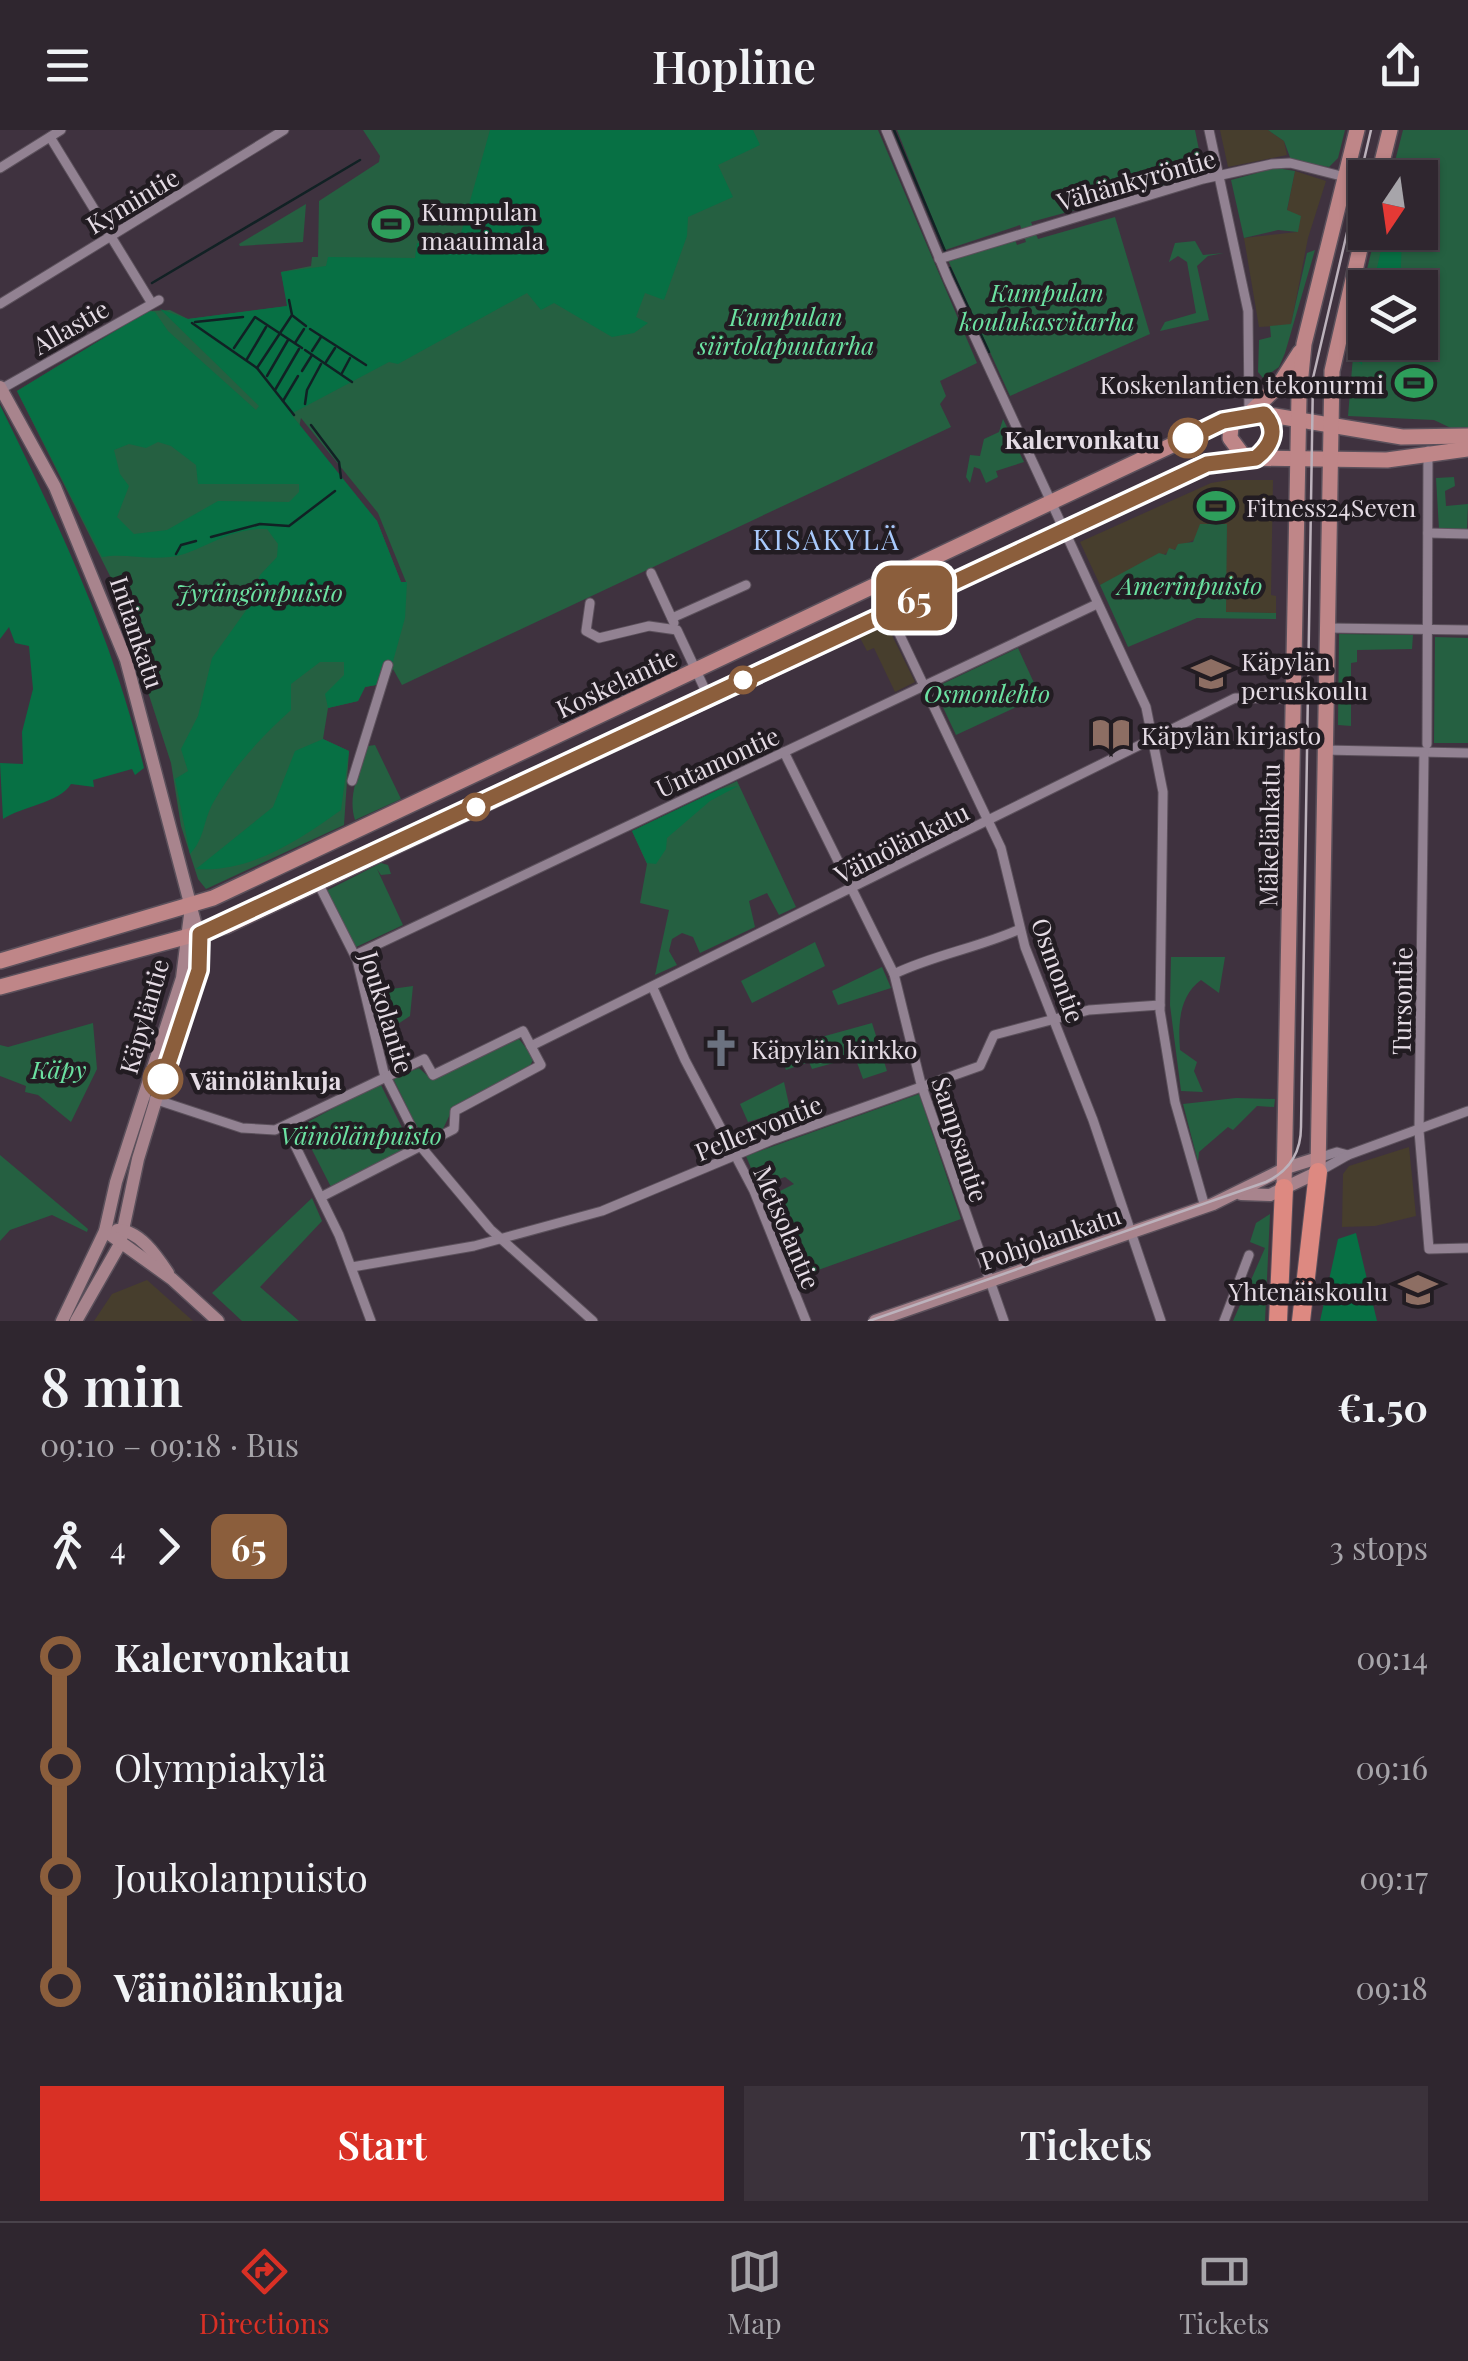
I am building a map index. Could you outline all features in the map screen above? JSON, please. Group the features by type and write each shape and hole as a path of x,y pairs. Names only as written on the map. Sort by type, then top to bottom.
{"highway":[{"path":"1301,1321 1318,1165"},
{"path":"1278,1321 1284,1188"}],"main road":[{"name":"Mäkelänkatu","path":"1284,1188 1298,420 1304,344 1357,130"},
{"path":"1382,160 1390,130"},
{"path":"1318,1165 1329,425 1333,358 1359,250"},
{"path":"1252,414 1271,422 1272,441 1250,458 1230,438 1232,426 1252,414 1280,385 1304,344"},
{"name":"Koskelantie","path":"0,961 191,907 1052,501 1252,414 1329,425 1429,447 1468,449"},
{"name":"Koskelantie","path":"0,987 193,936 318,883 888,610 1207,464 1250,458 1329,460 1429,447 1468,436"},
{"path":"1296,608 1327,609"}],"street":[{"path":"0,168 61,130"},
{"name":"Kymintie","path":"0,304 284,130"},
{"path":"886,130 939,259 1146,707 1163,792 1160,1005 1175,1102 1204,1207"},
{"path":"1209,130 1248,311 1252,414"},
{"path":"50,137 110,236"},
{"name":"Vähänkyröntie","path":"939,259 1219,176 1290,163 1346,178"},
{"name":"Allastie","path":"0,388 155,301 110,236"},
{"name":"Intiankatu","path":"0,388 55,486 110,615 136,692 191,907"},
{"name":"Tursontie","path":"1429,447 1419,1130 1429,1249 1468,1248"},
{"path":"1428,533 1468,534"},
{"path":"651,573 708,696"},
{"path":"672,618 746,585"},
{"name":"Osmontie","path":"877,586 1003,853 1020,929 1162,1321"},
{"path":"590,603 586,631 599,638 649,626 677,630"},
{"name":"Untamontie","path":"355,955 784,752 927,689 1097,604"},
{"path":"1326,628 1468,630"},
{"path":"352,781 388,664"},
{"name":"Väinölänkatu","path":"385,1077 424,1060 433,1075 522,1031 531,1046 1235,698 1295,698"},
{"path":"1324,750 1426,748 1468,752"},
{"name":"Sampsantie","path":"784,752 894,974 922,1088 1004,1321"},
{"name":"Joukolantie","path":"318,883 355,955 385,1077 422,1148 469,1208 593,1321"},
{"name":"Käpyläntie","path":"62,1321 105,1231 150,1097 199,970 191,907"},
{"path":"894,974 946,952 971,951 1020,929"},
{"name":"Metsolantie","path":"653,988 768,1222 806,1321"},
{"name":"Pellervontie","path":"352,1267 501,1239 602,1210 980,1066 994,1035 1123,1004 1160,1005"},
{"path":"321,1196 454,1129 455,1111 540,1065 531,1046"},
{"path":"150,1097 242,1128 286,1127 385,1077"},
{"name":"Käpyläntie","path":"76,1321 120,1244 150,1097"},
{"path":"1318,1165 1468,1112"},
{"path":"286,1127 352,1267 370,1321"},
{"name":"Pohjolankatu","path":"875,1321 1204,1207 1286,1168 1318,1165"},
{"name":"Pohjolankatu","path":"1238,1194 1266,1196 1318,1165"},
{"path":"105,1231 124,1230 147,1245 172,1279"},
{"path":"105,1231 172,1279 218,1321"},
{"path":"1224,1321 1249,1255"}],"shaded area":[{"path":"1220,130 1268,130 1284,141 1287,155 1228,167"},
{"path":"1295,171 1326,181 1308,238 1291,325 1259,327 1244,238 1297,232 1287,211"},
{"path":"1273,480 1271,595 1276,596 1276,613 1225,612 1227,524 1100,585 1080,542 1211,483"},
{"path":"886,623 915,682 895,692 874,648 867,651 859,636"},
{"path":"1409,1147 1416,1216 1375,1226 1342,1227 1343,1174 1349,1166"},
{"path":"147,1280 193,1321 94,1321 112,1294"}],"green space":[{"name":"Kumpulan siirtolapuutarha","path":"363,130 878,130 977,363 940,381 946,396 940,404 951,427 402,685 393,669 387,683 365,687 358,701 328,708 323,739 349,751 344,825 206,889 198,879 181,826 171,763 111,578 17,391 148,311 170,310 188,319 288,306 281,272 311,266 312,257 318,257 319,201 379,162 380,156","holes":["301,418 378,513 406,582 401,582 377,521 299,427"]},
{"name":"Jyrängönpuisto","path":"490,130 753,130 760,145 718,165 733,197 688,217 687,236 664,300 645,293 636,317 648,323 634,333 612,337 554,303 541,310 527,293 398,364 389,362 291,414 377,521 401,582 407,582 405,618 387,683 365,687 358,701 328,708 325,694 344,675 344,662 320,662 291,684 291,710 230,777 213,803 199,842 190,854 175,779 188,771 181,749 198,716 212,658 247,609 260,575 277,557 278,544 267,529 252,529 182,555 102,557 17,391 148,311 155,312 168,331 256,410 259,406 160,309 188,319 287,306 281,272 326,266 328,257 415,258 417,243 444,243 456,251","holes":["158,442 171,446 196,465 198,484 299,484 299,492 289,502 218,501 167,530 134,534 117,517 129,486 120,474 114,450 129,444 146,448"]},
{"name":"Kumpulan koulukasvitarha","path":"897,130 1195,130 1204,175 1031,222 1038,239 1115,217 1150,334 1010,396 948,260 1015,240 1017,245 1026,242 1020,225 945,250"},
{"path":"1268,130 1345,130 1338,158 1329,167 1291,160 1284,141"},
{"path":"1403,130 1468,130 1468,427 1453,429 1434,420 1348,416 1353,360 1438,360 1438,270 1367,270 1372,250 1438,250 1438,160 1395,160"},
{"path":"1276,168 1295,171 1287,210 1301,216 1298,232 1278,230 1244,238 1231,180"},
{"path":"306,204 303,242 240,246 239,244"},
{"path":"1195,241 1203,255 1224,253 1208,256 1197,266 1209,320 1160,331 1165,322 1196,313 1187,262 1178,256 1169,262 1175,243"},
{"path":"1315,250 1285,353 1279,367 1263,378 1258,372 1259,340 1271,337 1270,326 1291,324 1307,253"},
{"path":"1381,250 1402,250 1401,270 1376,270"},
{"path":"0,405 63,538 100,628 144,768 135,775 132,769 93,780 94,787 71,784 58,796 3,819 0,763 23,764 22,732 33,689 29,646 15,643 9,627 0,639"},
{"path":"1003,419 1024,462 996,471 998,477 986,483 980,469 974,467 970,483 966,477 970,455 980,456 984,439 999,432"},
{"path":"1454,477 1455,486 1445,491 1446,506 1468,504 1467,529 1439,529 1436,478"},
{"name":"Amerinpuisto","path":"1200,524 1227,524 1226,612 1276,613 1276,619 1197,618 1128,647 1100,585 1159,553 1166,555 1169,548 1175,550 1178,544 1193,542"},
{"path":"1339,634 1413,635 1412,649 1357,650 1357,662 1351,663 1351,726 1338,725"},
{"path":"1435,637 1468,638 1468,743 1434,743"},
{"name":"Osmonlehto","path":"1018,648 1040,696 956,735 934,688"},
{"path":"323,739 349,751 341,810 272,853 235,866 196,869 273,807 295,751"},
{"path":"375,745 401,799 355,820 356,783 368,746"},
{"path":"737,781 796,907 779,915 767,893 749,901 755,927 700,953 693,937 682,933 672,939 669,951 677,965 655,975 669,910 640,903 647,864 632,831"},
{"path":"738,786 710,801 667,838 666,849 656,864 647,863 632,831 720,789"},
{"path":"381,863 388,865 391,874 381,875 377,869 403,925 354,948 326,891"},
{"path":"815,942 825,966 752,1003 741,981"},
{"path":"1171,957 1225,957 1219,993 1201,980 1188,994 1180,1021 1180,1050 1197,1062 1194,1071 1203,1092 1181,1091 1170,1005"},
{"path":"882,967 891,988 838,1005 832,991"},
{"path":"413,986 410,1016 378,1037 369,992"},
{"name":"Käpy","path":"93,1023 97,1069 71,1122 38,1095 25,1092 26,1086 0,1076 0,1045 8,1047"},
{"path":"872,1023 887,1071 863,1079 855,1057 812,1069 809,1062 786,1070 778,1049"},
{"name":"Väinölänpuisto","path":"519,1039 534,1058 530,1066 454,1106 441,1133 423,1140 393,1078 419,1068 432,1080"},
{"path":"784,1082 790,1109 748,1122 740,1104"},
{"name":"Väinölänpuisto","path":"380,1083 412,1148 331,1187 307,1140 306,1123"},
{"path":"919,1094 961,1219 807,1274 778,1192 794,1184 785,1177 770,1182 772,1189 765,1190 800,1277 796,1277 746,1156"},
{"path":"1236,1098 1275,1099 1274,1107 1257,1106 1233,1130 1228,1127 1199,1152 1198,1162 1183,1104"},
{"path":"0,1155 87,1232 52,1215 10,1230 0,1241"},
{"path":"312,1198 322,1221 260,1287 299,1321 242,1321 212,1293"},
{"path":"1270,1214 1265,1321 1233,1321 1265,1248 1250,1242 1256,1223"},
{"path":"1356,1233 1377,1321 1320,1321 1338,1239"}],"waterway":[{"path":"894,130 945,251"},
{"path":"152,283 360,160"},
{"path":"950,268 989,352"},
{"path":"257,368 292,315 289,300"},
{"path":"293,316 306,326"},
{"path":"195,322 243,317"},
{"path":"234,348 255,317 302,348"},
{"path":"192,323 257,368 294,415"},
{"path":"247,359 266,327"},
{"path":"295,343 304,329"},
{"path":"310,329 366,365"},
{"path":"312,351 321,337"},
{"path":"267,376 288,340"},
{"path":"326,362 335,348"},
{"path":"275,390 299,349"},
{"path":"305,350 352,382"},
{"path":"302,371 312,355"},
{"path":"342,373 350,358"},
{"path":"305,404 307,390 321,364"},
{"path":"283,401 298,376"},
{"path":"311,425 339,462 341,478"},
{"path":"211,537 260,524 289,526 335,491"},
{"path":"176,554 181,545 196,541"}],"tram line":[{"path":"869,1321 1266,1182 1281,1172 1296,1152 1301,1127 1313,378 1371,130"}],"bus line":[{"name":"65","path":"163,1079 199,970 200,934 233,922 888,610 1207,464 1256,458 1272,441 1273,433 1264,414 1250,414 1223,421 1188,438"}],"place":[{"name":"Kumpulan maauimala","path":"391,224"},
{"name":"Koskenlantien tekonurmi","path":"1414,383"},
{"name":"Kalervonkatu","path":"1188,438"},
{"name":"Fitness24Seven","path":"1216,506"},
{"name":"Käpylän peruskoulu","path":"1211,674"},
{"name":"Käpylän kirjasto","path":"1111,734"},
{"name":"Käpylän kirkko","path":"721,1048"},
{"name":"Väinölänkuja","path":"163,1079"},
{"name":"Yhtenäiskoulu","path":"1418,1290"}],"district":[{"name":"KISAKYLÄ","path":"827,538"}]}
